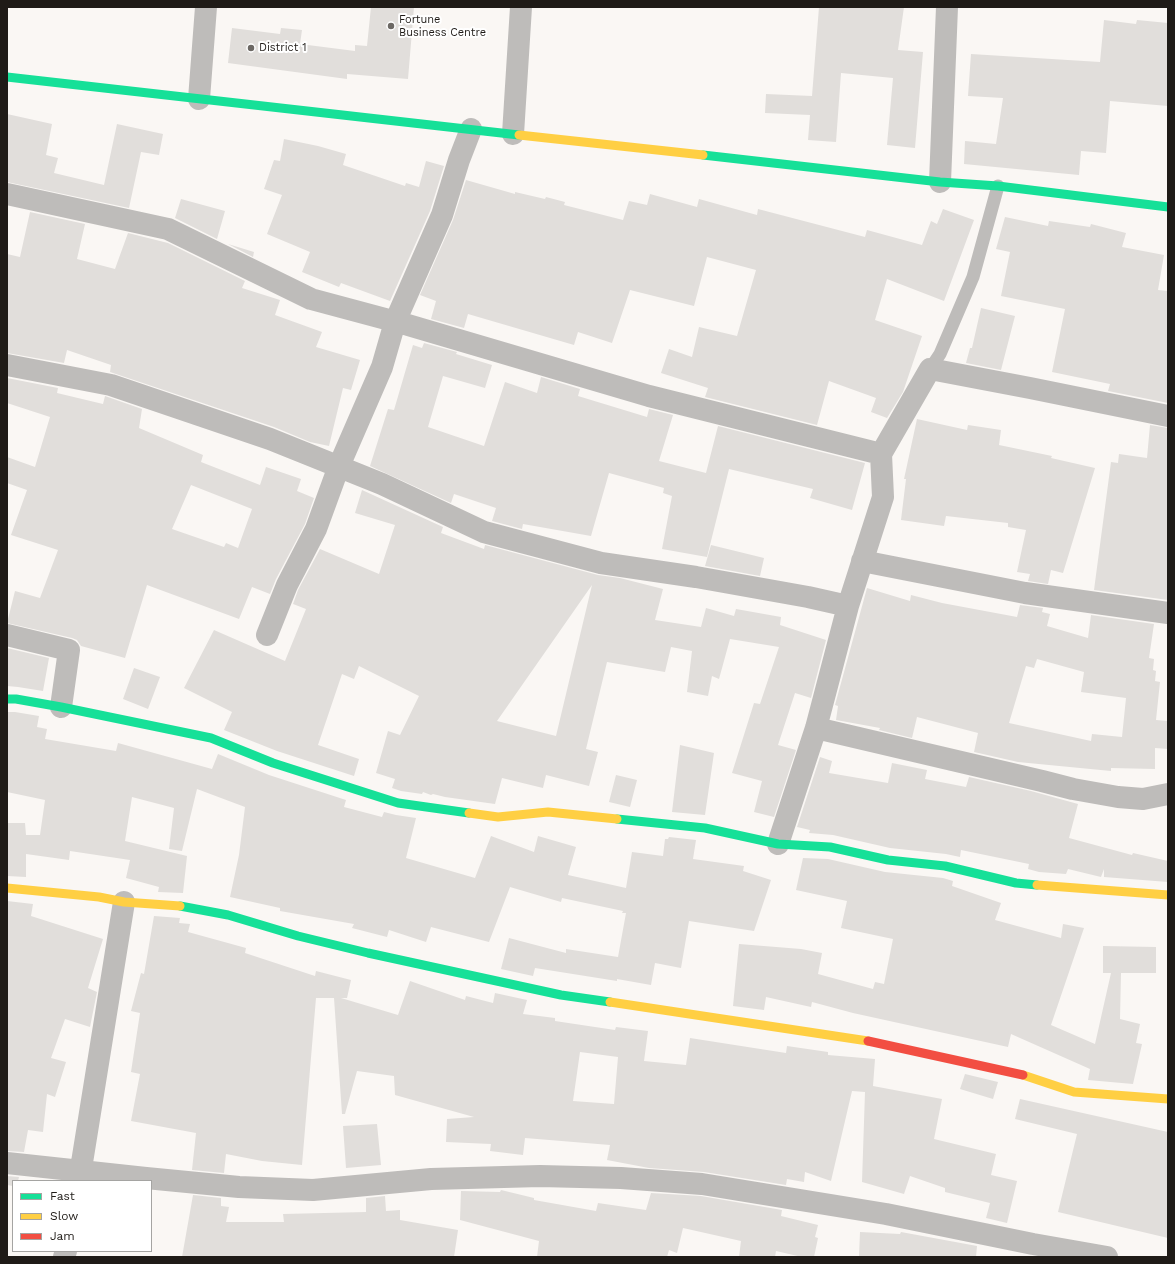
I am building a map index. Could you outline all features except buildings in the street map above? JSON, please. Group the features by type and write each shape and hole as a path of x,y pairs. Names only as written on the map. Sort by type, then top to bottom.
{"street":[{"path":"199,99 206,7"},
{"path":"513,134 521,7"},
{"path":"940,182 947,7"},
{"path":"7,77 940,182 998,186 1168,207"},
{"path":"267,635 287,585 316,529 338,466 382,367 395,322 442,215 459,160 472,129"},
{"path":"7,194 168,229 311,299 649,396 881,454"},
{"path":"7,365 111,385 270,438 382,484 484,532 601,563 696,577 808,597 848,606"},
{"path":"778,844 816,728 848,606 883,497 881,454 930,369 1168,416"},
{"path":"862,561 1025,593 1168,613"},
{"path":"7,635 69,650 61,707"},
{"path":"7,699 16,699 61,707 211,738 273,764 398,804 498,817 548,812 705,828 778,844 830,847 888,860 945,866 1016,883 1168,895"},
{"path":"816,728 1042,781 1073,790 1118,797 1143,799 1168,794"},
{"path":"7,888 99,897 124,902 187,906 228,915 298,936 368,953 561,995 882,1043 1025,1075 1074,1092 1168,1099"},
{"path":"80,1176 124,902"},
{"path":"7,1163 80,1176 138,1180"},
{"path":"152,1181 313,1190 431,1179 540,1176 621,1178 702,1184 886,1214 1033,1244 1107,1257"}],"lane":[{"path":"930,369 940,354 973,277 998,186"}],"traffic: fast":[{"path":"7,77 519,135"},
{"path":"703,155 940,182 998,186 1168,207"},
{"path":"7,699 16,699 61,707 211,738 273,763 398,803 469,813"},
{"path":"617,819 705,828 778,844 830,847 888,860 945,866 1016,883 1037,885"},
{"path":"180,906 228,915 298,936 368,953 561,995 610,1002"}],"traffic: slow":[{"path":"519,135 703,155"},
{"path":"469,813 498,817 548,812 617,819"},
{"path":"1037,885 1168,895"},
{"path":"7,888 99,897 124,902 180,906"},
{"path":"610,1002 868,1041"},
{"path":"1023,1075 1074,1092 1168,1099"}],"traffic: jam":[{"path":"868,1041 1023,1075"}],"place":[{"name":"Fortune Business Centre","path":"391,26"},
{"name":"District 1","path":"251,48"}]}
